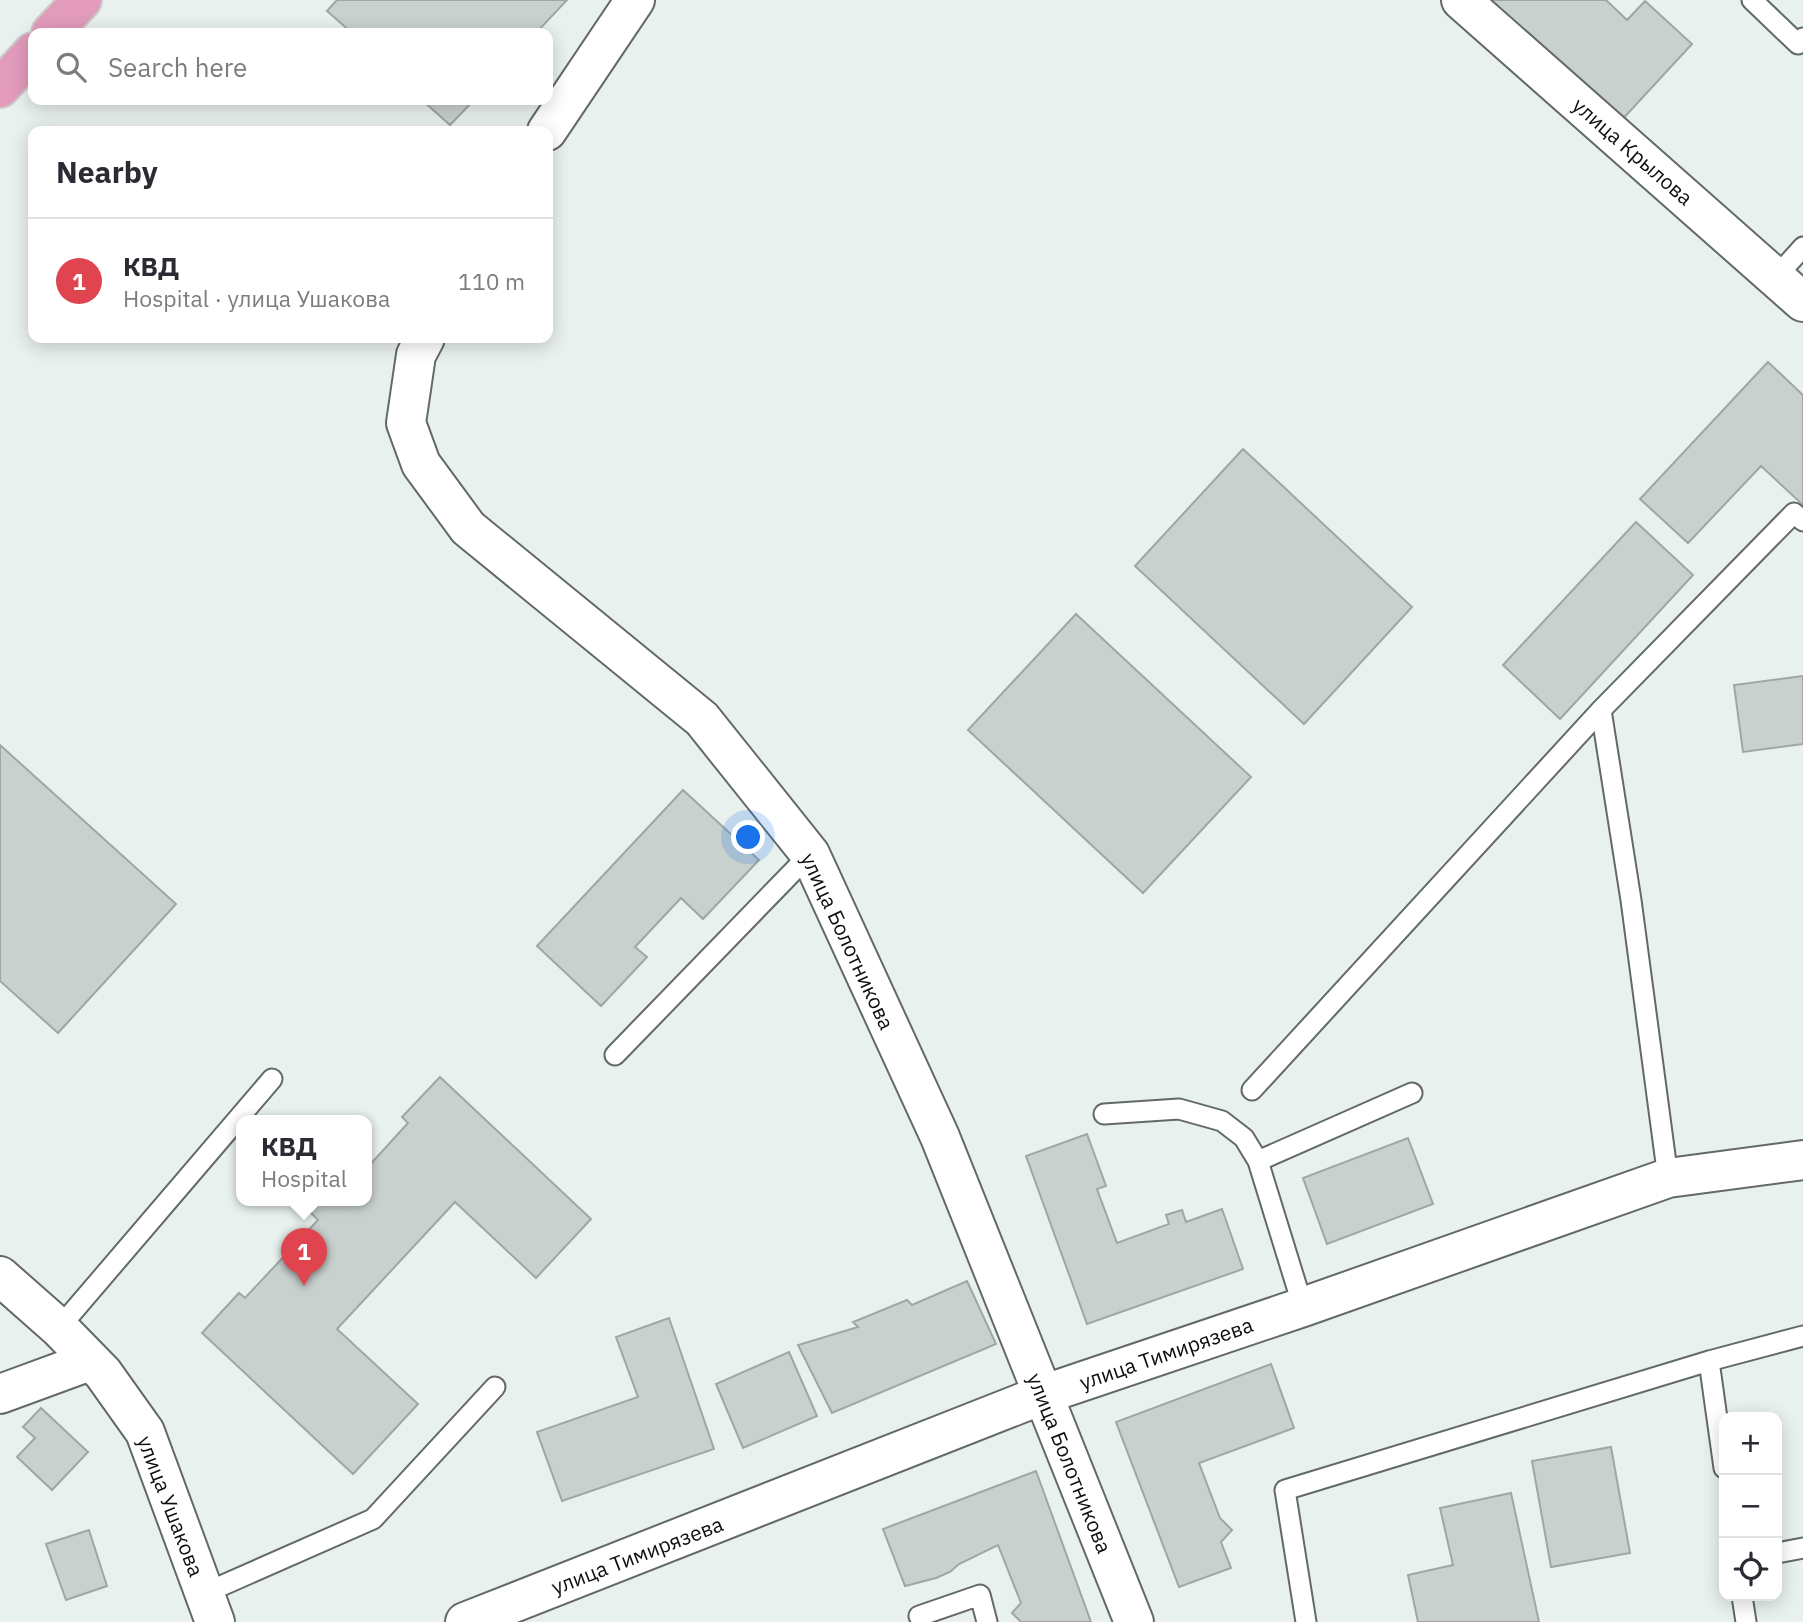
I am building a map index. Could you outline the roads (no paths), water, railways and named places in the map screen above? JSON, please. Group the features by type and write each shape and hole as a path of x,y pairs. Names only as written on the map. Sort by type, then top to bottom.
{"main road":[{"path":"56,28 82,0"},
{"path":"0,88 28,57"}],"street":[{"path":"550,126 635,0"},
{"name":"улица Крылова","path":"1461,0 1789,289"},
{"name":"улица Болотникова","path":"422,343 416,355 406,423 421,464 468,527 702,719 810,854 940,1137 1135,1622"},
{"name":"улица Тимирязева","path":"465,1622 1042,1395 1303,1307 1668,1178 1803,1160"},
{"name":"улица Ушакова","path":"0,1276 59,1328 103,1373 145,1432 210,1608"},
{"path":"0,1394 90,1361"}],"lane":[{"path":"1752,0 1801,43"},
{"path":"1789,289 1803,247"},
{"path":"1252,1090 1601,710 1794,513 1803,521"},
{"path":"1601,710 1668,1178"},
{"path":"615,1055 810,854"},
{"path":"241,1115 272,1079"},
{"path":"1258,1161 1412,1093"},
{"path":"1104,1114 1179,1109 1222,1121 1244,1138 1258,1161 1303,1307"},
{"path":"59,1328 236,1121"},
{"path":"1306,1622 1285,1490 1709,1361 1803,1336"},
{"path":"1709,1361 1719,1432"},
{"path":"210,1608 373,1519 495,1387"},
{"path":"1782,1552 1803,1548"},
{"path":"919,1616 979,1595 987,1622"},
{"path":"1743,1601 1746,1622"}],"place":[{"name":"КВД","path":"304,1286"}]}
